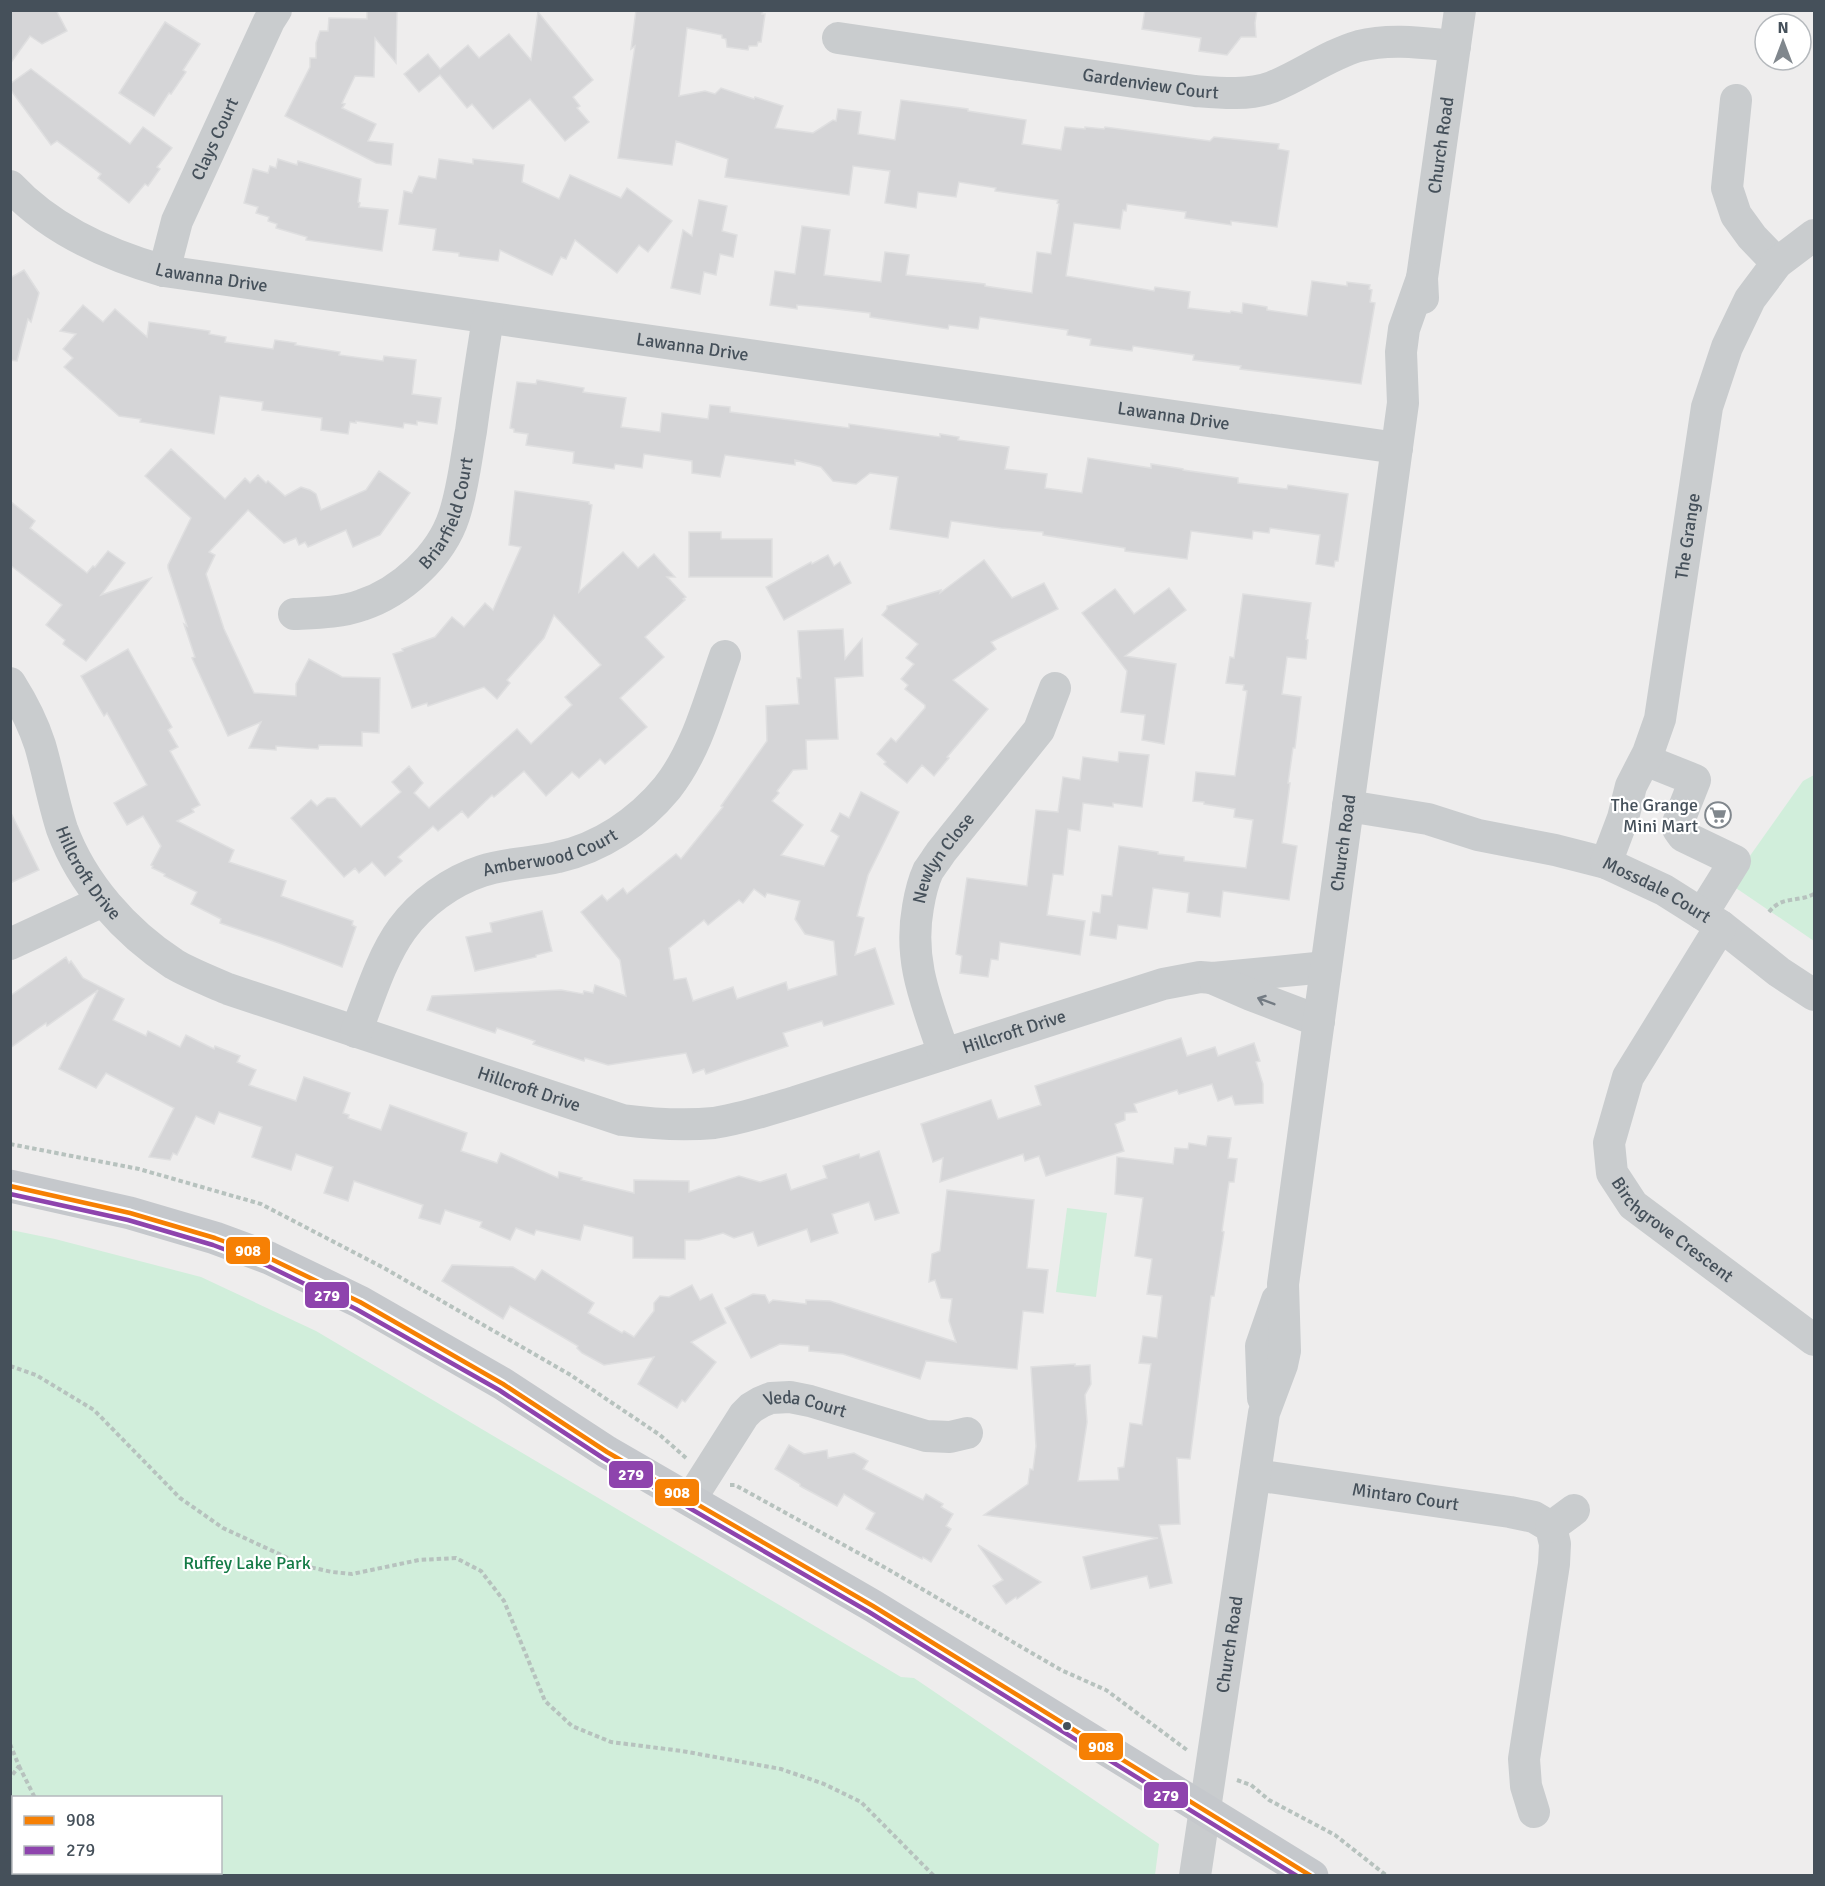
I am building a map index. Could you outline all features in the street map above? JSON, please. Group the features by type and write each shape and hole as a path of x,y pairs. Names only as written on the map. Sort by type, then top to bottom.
{"main road":[{"path":"10,1186 90,1203 176,1226 269,1258 360,1302 464,1361 607,1452 873,1606 1312,1875"}],"street":[{"name":"Clays Court","path":"164,271 177,221 276,10"},
{"name":"Church Road","path":"1195,1875 1264,1413 1282,1365 1284,1351 1283,1284 1397,448 1404,404 1422,354 1425,335 1422,278 1460,10"},
{"name":"Gardenview Court","path":"838,38 1195,91 1233,93 1271,87 1343,51 1377,42 1394,41 1455,46"},
{"path":"1736,100 1727,188 1736,215 1752,237 1777,263"},
{"name":"Lawanna Drive","path":"10,186 35,209 90,245 125,260 164,271 1397,448"},
{"name":"The Grange","path":"1606,863 1631,786 1645,760 1660,719 1707,407 1727,346 1750,299 1777,263 1815,235"},
{"name":"Briarfield Court","path":"294,614 327,613 361,606 400,585 435,552 454,518 462,486 488,318"},
{"name":"Amberwood Court","path":"356,1032 392,945 406,923 432,898 455,883 483,870 558,857 600,843 619,831 652,804 666,789 689,756 725,656"},
{"name":"Hillcroft Drive","path":"10,683 40,744 63,830 76,859 103,901 121,921 140,939 174,964 200,978 622,1120 691,1125 741,1117 795,1102 1163,984 1200,977 1213,978 1326,967"},
{"name":"Newlyn Close","path":"944,1054 919,976 915,956 914,936 920,895 928,872 941,852 1039,730 1055,688"},
{"name":"Birchgrove Crescent","path":"1645,760 1695,780 1677,829 1683,836 1735,861 1712,920 1628,1077 1609,1143 1612,1173 1633,1205 1815,1340"},
{"name":"Mossdale Court","path":"1346,818 1426,838 1478,835 1555,850 1606,863 1664,890 1712,920 1779,972 1815,995"},
{"path":"10,944 103,901"},
{"name":"Hillcroft Drive","path":"1213,978 1319,1021"},
{"name":"Veda Court","path":"690,1500 744,1415 761,1402 780,1397 810,1401 926,1436 950,1437 967,1433"},
{"name":"Mintaro Court","path":"1255,1475 1534,1517 1563,1518 1555,1544 1554,1564 1524,1759 1526,1786 1534,1812"}],"path":[{"path":"1769,912 1775,904 1782,901 1815,894"},
{"path":"10,1144 139,1169 261,1204 384,1268 569,1374 660,1435 686,1457 688,1462 727,1484 735,1485 891,1571 1061,1670 1106,1690 1173,1741 1212,1767 1251,1785 1269,1800 1335,1835 1387,1875"},
{"path":"10,1366 36,1375 94,1410 180,1498 223,1528 305,1566 352,1574 419,1560 456,1558 481,1571 504,1601 545,1701 572,1726 611,1742 682,1751 781,1768 824,1784 861,1802 934,1875"},
{"path":"10,1744 34,1796"},
{"path":"10,1778 19,1766"}],"green space":[{"path":"1814,775 1814,941 1730,884 1803,781"},
{"path":"1067,1208 1107,1213 1096,1297 1056,1292"},
{"name":"Ruffey Lake Park","path":"11,1230 55,1239 201,1277 316,1331 901,1677 914,1678 1159,1844 1155,1875 11,1875"}],"building":[{"path":"10,10 56,10 67,31 42,44 30,36 10,64"},
{"path":"367,10 397,10 396,63 375,38 374,77 355,76 342,103 345,104 342,108 376,124 368,141 393,144 391,165 376,163 285,116 310,67 310,58 316,58 316,43 320,31 328,31 329,18 367,19"},
{"path":"636,10 763,10 762,14 765,14 761,42 758,42 757,46 749,46 748,50 727,47 726,39 722,38 722,35 687,28 679,96 705,91 715,94 721,88 783,106 775,128 813,133 833,120 836,121 838,109 861,112 858,134 895,140 901,100 1026,120 1022,144 1061,150 1065,127 1104,129 1105,127 1210,141 1214,137 1279,144 1278,149 1289,151 1277,227 1231,221 1231,225 1185,218 1186,212 1127,204 1126,211 1123,210 1120,229 1074,223 1066,276 1154,291 1155,287 1190,292 1188,308 1242,313 1243,303 1267,307 1267,310 1307,316 1312,281 1347,286 1347,282 1370,285 1369,289 1372,290 1370,302 1375,303 1361,384 1240,369 1241,366 1193,360 1194,355 1133,346 1132,351 1090,345 1091,339 1067,335 1068,330 980,317 978,329 949,325 948,329 870,317 870,313 797,305 797,309 770,305 775,271 795,274 802,226 830,230 824,275 881,282 885,252 909,255 906,275 985,284 985,286 1032,293 1037,252 1051,254 1058,200 995,191 996,188 959,182 956,197 918,192 916,208 885,203 890,171 853,166 849,195 725,177 728,159 676,141 672,165 618,158 635,46 631,49"},
{"path":"1145,10 1257,10 1256,37 1241,37 1227,55 1199,51 1201,38 1142,29"},
{"path":"538,12 593,80 573,97 580,106 577,108 589,122 565,141 530,99 493,129 472,104 467,108 440,75 419,92 404,74 428,54 440,69 468,45 479,58 509,34 531,60"},
{"path":"165,22 200,44 183,70 186,72 154,116 119,93"},
{"path":"31,69 130,144 143,127 172,148 157,167 160,169 148,186 145,184 129,203 98,178 101,174 57,141 51,145 10,89 10,84"},
{"path":"278,159 297,165 298,161 361,179 359,207 388,210 382,251 306,240 307,237 276,228 277,224 268,221 269,217 256,213 258,207 244,203 253,169 268,173 270,166 276,168"},
{"path":"439,159 473,164 473,159 524,165 522,182 559,199 570,175 621,198 627,188 672,221 648,252 639,245 617,273 575,240 566,259 561,257 552,275 500,250 498,261 433,250 436,229 399,224 404,191 412,193 419,176 436,179"},
{"path":"699,200 727,206 722,231 737,235 733,257 720,254 716,275 704,272 700,294 671,288 683,230 692,236"},
{"path":"24,270 39,293 31,322 28,319 17,361 10,360 10,278"},
{"path":"83,305 103,322 115,309 147,337 149,322 210,331 209,334 226,337 225,342 273,349 275,340 340,352 339,355 383,361 384,356 416,360 412,394 441,398 437,424 417,421 417,425 404,423 403,428 356,421 356,423 350,422 348,434 321,430 322,418 262,410 263,402 220,396 214,434 140,422 141,419 119,416 64,367 73,358 63,349 76,334 60,331"},
{"path":"537,380 584,388 583,392 626,398 621,427 660,432 662,413 708,419 710,405 730,407 730,412 849,428 849,424 940,437 940,434 959,437 958,440 1009,447 1005,469 1047,474 1045,488 1082,493 1088,458 1151,468 1151,464 1238,478 1238,483 1287,489 1288,485 1348,494 1338,561 1335,561 1334,567 1316,564 1320,535 1270,528 1269,533 1253,531 1252,539 1191,531 1187,559 1125,551 1125,548 1043,535 1043,532 951,521 948,538 890,529 898,477 870,473 856,484 833,481 821,467 795,460 795,465 725,455 720,477 692,473 692,461 644,454 642,468 615,464 614,469 573,463 574,452 526,445 528,434 514,432 514,429 510,428 517,382 536,384"},
{"path":"171,449 225,499 245,478 250,483 258,475 285,496 301,487 310,490 316,494 321,510 366,490 379,471 410,493 380,535 353,547 346,530 308,547 305,542 299,545 296,538 284,543 248,510 209,552 215,555 206,574 224,629 254,693 296,696 296,684 309,659 342,677 380,678 379,733 362,732 362,746 319,745 318,749 276,746 276,750 249,748 261,722 228,736 192,658 195,657 184,624 187,626 168,568 191,518 145,476"},
{"path":"515,491 589,502 592,505 579,592 623,552 638,568 654,554 675,577 667,577 686,597 683,599 685,600 645,637 664,657 620,698 647,727 605,764 600,759 579,778 572,772 546,796 524,771 494,797 492,795 468,818 462,811 438,831 433,826 398,857 402,861 385,876 372,862 359,873 355,868 344,877 291,818 311,800 317,806 327,798 335,798 361,827 401,792 392,782 409,766 423,783 414,793 429,808 517,729 531,744 572,705 565,697 601,665 554,615 544,638 507,680 510,683 497,699 484,687 428,706 427,703 412,708 393,654 435,637 452,617 464,627 485,603 493,610 521,547 509,545"},
{"path":"10,501 35,521 30,528 87,573 108,551 125,563 101,595 151,578 86,661 63,644 65,640 46,625 62,605 10,565"},
{"path":"689,532 721,532 721,539 772,539 772,577 689,577"},
{"path":"828,555 834,566 840,562 851,583 784,620 766,587"},
{"path":"984,560 1012,598 1044,583 1058,609 991,642 996,649 953,680 988,709 947,757 949,758 934,776 922,765 907,783 884,764 886,762 877,754 891,738 896,742 925,708 925,705 905,689 908,685 901,679 914,664 906,658 918,644 882,615 887,606 941,590 940,593"},
{"path":"1169,588 1186,610 1125,656 1176,664 1164,744 1142,740 1145,715 1121,712 1127,671 1082,613 1115,589 1134,614"},
{"path":"1243,594 1311,603 1306,659 1287,657 1282,694 1301,697 1282,843 1297,846 1289,900 1223,891 1220,917 1187,912 1189,893 1153,888 1147,929 1118,925 1116,939 1090,935 1093,912 1100,913 1102,895 1112,896 1119,846 1184,857 1184,861 1246,868 1253,820 1234,817 1235,809 1193,801 1196,772 1235,776 1247,691 1243,690 1244,685 1226,683 1230,657 1234,658"},
{"path":"843,629 845,659 862,639 863,676 835,678 838,739 806,740 807,769 793,770 772,801 803,825 781,855 824,866 839,836 831,831 840,813 849,818 861,792 899,812 868,875 857,916 864,918 855,955 875,948 894,1004 824,1026 822,1021 783,1033 788,1046 706,1074 704,1069 693,1073 686,1053 608,1065 585,1058 584,1061 533,1044 535,1041 497,1028 495,1033 427,1010 432,996 561,990 583,994 584,991 593,993 595,985 626,996 620,960 581,912 602,895 607,901 623,888 627,894 676,854 681,859 723,807 721,806 767,741 766,706 799,704 797,678 801,678 798,631","holes":["754,889 765,897 767,893 800,901 795,919 805,934 834,941 837,975 788,990 786,982 737,999 733,987 693,1001 686,978 674,980 669,948 704,920 708,925 739,900 743,903"]},
{"path":"128,649 172,727 168,730 178,747 170,751 200,805 192,809 194,812 177,821 234,850 229,862 286,881 281,896 353,921 352,925 356,927 342,967 220,923 221,919 191,904 197,892 152,868 151,865 161,846 143,816 127,825 114,803 147,785 107,713 104,716 81,676"},
{"path":"1119,752 1149,755 1142,807 1113,803 1113,807 1083,803 1080,831 1068,829 1063,875 1053,874 1047,915 1085,921 1080,955 1000,942 998,960 991,959 988,977 960,973 962,956 956,954 967,878 1027,886 1036,810 1058,812 1063,777 1080,780 1083,757 1118,762"},
{"path":"10,811 39,870 10,883"},
{"path":"542,911 552,951 475,971 466,937 492,932 490,923"},
{"path":"66,957 83,978 124,999 113,1020 146,1036 148,1031 180,1047 186,1035 214,1049 215,1046 240,1056 237,1062 256,1070 249,1085 296,1101 304,1077 350,1093 343,1113 349,1115 348,1118 381,1130 390,1105 467,1133 461,1151 497,1163 501,1153 558,1178 559,1172 634,1193 634,1180 689,1181 689,1192 739,1176 760,1182 786,1174 791,1190 827,1178 823,1166 859,1154 860,1158 879,1151 899,1213 875,1220 869,1202 832,1214 838,1233 811,1242 807,1229 758,1246 753,1232 734,1238 723,1233 699,1240 685,1240 685,1259 633,1258 633,1237 584,1225 580,1240 536,1230 534,1235 516,1228 510,1240 480,1227 482,1222 445,1210 440,1224 419,1218 423,1205 354,1181 348,1201 324,1193 333,1167 296,1154 291,1170 252,1157 262,1127 219,1112 214,1124 196,1116 177,1155 173,1153 170,1160 149,1157 174,1108 106,1073 96,1088 59,1069 98,990 47,1026 46,1023 10,1048 10,996"},
{"path":"1181,1038 1187,1056 1215,1047 1218,1056 1254,1043 1260,1061 1256,1062 1263,1084 1263,1103 1235,1105 1232,1096 1218,1101 1212,1084 1179,1094 1177,1090 1134,1104 1137,1112 1125,1113 1125,1120 1115,1124 1124,1151 1046,1176 1039,1156 1025,1161 1023,1154 940,1182 943,1158 933,1162 921,1124 991,1100 998,1119 1041,1105 1035,1086"},
{"path":"1208,1136 1231,1138 1228,1158 1237,1159 1234,1182 1229,1182 1214,1296 1211,1296 1190,1459 1177,1458 1180,1524 1159,1525 1172,1583 1150,1588 1147,1576 1091,1589 1083,1557 1158,1538 984,1515 1028,1484 1030,1469 1033,1470 1036,1446 1031,1367 1090,1365 1091,1384 1085,1395 1087,1422 1078,1481 1119,1480 1118,1468 1124,1467 1130,1423 1142,1425 1151,1364 1139,1363 1143,1336 1157,1338 1162,1296 1147,1294 1152,1259 1135,1256 1143,1198 1115,1194 1117,1157 1173,1164 1175,1148 1188,1149 1189,1143 1206,1146"},
{"path":"947,1190 1034,1200 1027,1268 1048,1270 1043,1313 1023,1311 1017,1369 926,1361 920,1379 843,1354 809,1351 809,1346 780,1344 751,1358 725,1308 753,1294 765,1295 769,1303 773,1300 806,1304 806,1300 830,1301 956,1342 949,1321 952,1299 941,1298 935,1280 929,1282 932,1254 940,1251"},
{"path":"452,1265 513,1267 535,1280 542,1270 594,1303 588,1313 622,1333 624,1331 634,1337 654,1311 654,1303 660,1296 669,1297 692,1285 700,1300 712,1294 726,1323 691,1342 716,1362 685,1402 682,1400 677,1408 638,1384 654,1357 604,1365 582,1353 577,1348 578,1346 510,1306 503,1319 442,1281"},
{"path":"789,1445 804,1454 827,1450 828,1458 854,1453 868,1461 863,1469 923,1500 926,1494 943,1504 941,1507 953,1514 946,1526 951,1529 931,1562 866,1529 875,1513 844,1494 837,1506 775,1469"},
{"path":"978,1545 1041,1582 1006,1604 993,1586 1003,1580"}],"transit line":[{"name":"908","path":"10,1186 130,1213 215,1238 269,1258 360,1302 503,1384 607,1452 873,1606 1311,1876"},
{"name":"279","path":"10,1194 128,1220 213,1245 266,1265 356,1309 499,1390 603,1458 869,1612 1297,1876"}],"place":[{"name":"The Grange Mini Mart","path":"1718,815"}]}
